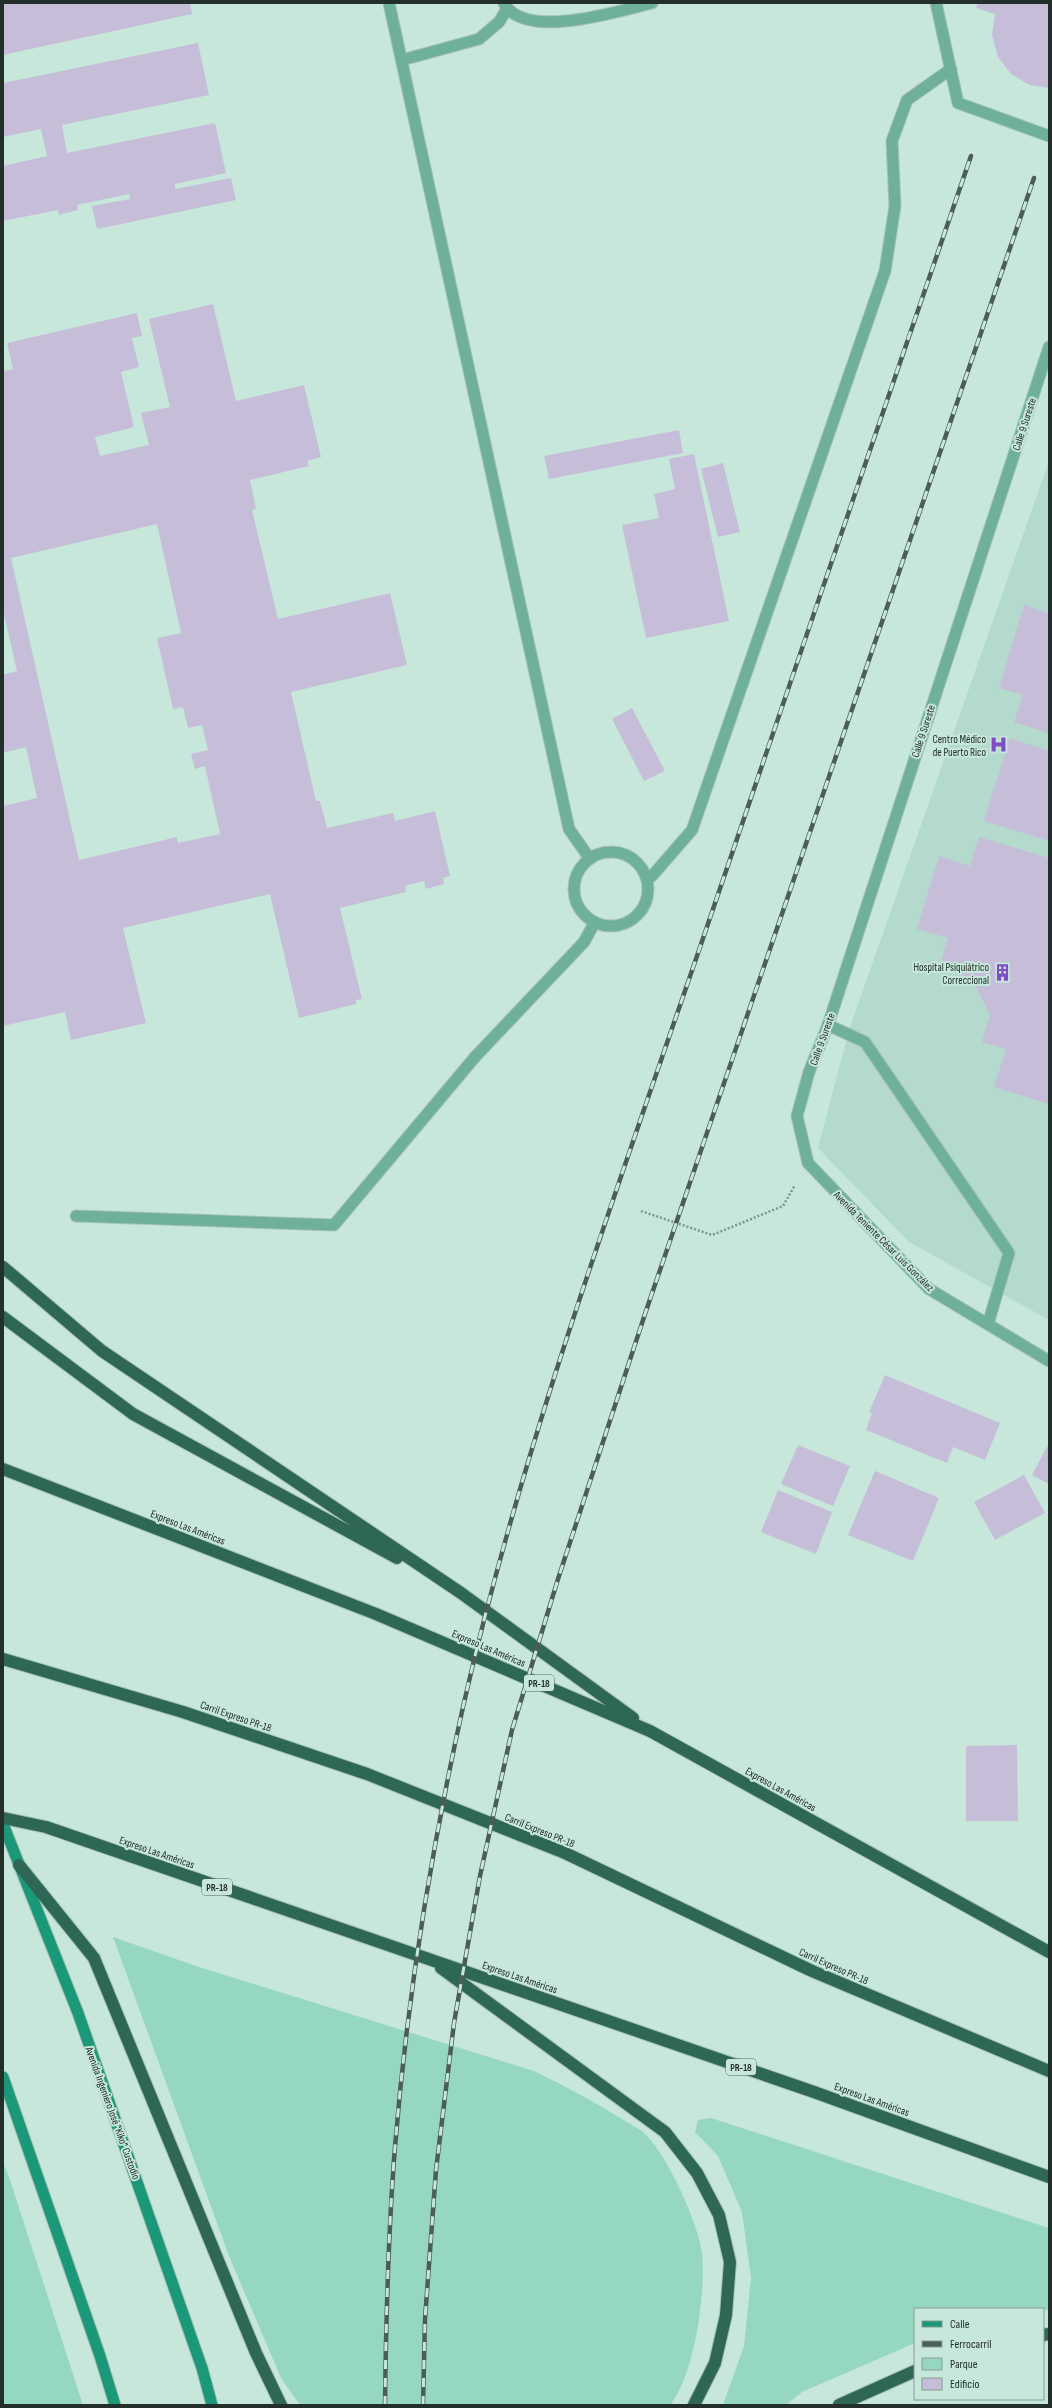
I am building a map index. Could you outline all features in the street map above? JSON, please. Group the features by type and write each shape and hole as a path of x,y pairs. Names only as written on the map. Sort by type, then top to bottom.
{"highway":[{"path":"3,1267 102,1352 461,1593 650,1731"},
{"path":"3,1317 133,1414 461,1593"},
{"name":"Expreso Las Américas","path":"3,1469 376,1614 650,1731 1049,1952"},
{"name":"Carril Expreso PR-18","path":"3,1659 183,1712 367,1774 565,1853 812,1971 1049,2071"},
{"name":"Expreso Las Américas","path":"3,1818 46,1827 814,2092 1049,2178"},
{"path":"19,1865 94,1958 256,2354 280,2405"},
{"path":"430,1960 621,2098 665,2132 697,2173 718,2215 730,2262 726,2315 715,2363 694,2405"},
{"path":"839,2405 914,2371"}],"main road":[{"name":"Avenida Ingeniero José \"Kiko\" Custodio","path":"3,1824 78,2013 114,2112 202,2368 212,2405"},
{"path":"3,2077 100,2356 115,2405"}],"street":[{"path":"389,3 570,829 590,858"},
{"path":"402,60 479,39 499,22 505,6 523,20 544,22 586,18 652,3"},
{"path":"936,3 958,104 1049,136"},
{"path":"646,878 652,876 692,830 886,271 895,206 892,141 907,100 950,69"},
{"name":"Calle 9 Sureste","path":"808,1163 797,1116 809,1072 828,1025 1049,347"},
{"path":"609,851 624,854 636,861 646,878 648,887 646,902 638,914 627,923 612,926 595,922 586,917 577,905 573,891 576,876 583,864 590,858 609,851"},
{"path":"76,1216 334,1225 474,1057 584,942 595,922"},
{"path":"828,1025 865,1042 1009,1253 988,1324"},
{"name":"Avenida Teniente César Luis González","path":"808,1163 929,1289 1049,1361"}],"path":[{"path":"641,1211 712,1234 783,1206 808,1163"}],"shaded area":[{"name":"Centro Médico de Puerto Rico","path":"1049,461 1049,1320 909,1242 818,1148 849,1030"}],"green space":[{"path":"113,1937 199,1967 534,2071 590,2100 643,2132 653,2143 662,2157 680,2190 695,2225 700,2240 702,2253 702,2289 697,2332 686,2374 679,2391 670,2405 300,2405 281,2378 229,2256"},
{"path":"711,2118 1049,2228 1049,2310 1044,2310 1044,2308 914,2308 914,2343 802,2392 786,2405 723,2405 744,2346 751,2278 742,2212 718,2156 695,2132 698,2120"},
{"path":"3,2162 8,2174 83,2405 3,2405"}],"building":[{"path":"3,3 190,3 192,14 3,55"},
{"path":"978,3 1049,3 1049,88 1030,85 1011,74 998,57 992,35 995,14 976,8"},
{"path":"198,43 209,95 62,125 67,153 215,123 226,173 175,184 175,189 231,178 236,200 97,229 92,206 130,199 129,194 77,205 78,210 59,215 58,210 3,221 3,166 47,156 41,129 3,137 3,83"},
{"path":"213,304 236,401 304,385 321,457 307,461 309,466 250,480 256,509 252,510 278,619 390,593 407,665 291,692 316,801 320,801 327,828 393,813 395,821 435,811 450,876 443,878 444,884 426,889 424,881 405,886 406,892 340,908 362,999 356,1000 356,1004 299,1018 270,894 123,928 146,1023 71,1040 65,1012 3,1026 3,806 37,798 26,747 3,753 3,675 17,671 3,610 3,371 13,369 7,343 137,313 142,336 132,338 139,367 121,372 134,427 95,437 100,456 149,445 141,413 170,407 149,319","holes":["157,524 181,633 157,638 173,709 183,707 188,728 202,725 208,750 191,754 195,769 205,766 220,834 178,843 177,837 79,860 11,558"]},
{"path":"679,430 683,453 549,479 544,456"},
{"path":"694,454 729,621 646,638 622,525 659,518 654,494 675,489 669,459"},
{"path":"723,463 740,532 718,537 701,469"},
{"path":"1024,605 1049,613 1049,733 1014,722 1023,695 999,688"},
{"path":"632,708 665,771 644,781 612,719"},
{"path":"1010,738 1049,751 1049,841 984,821"},
{"name":"Hospital Psiquiátrico Correccional","path":"979,837 1049,858 1049,1104 994,1087 1006,1049 982,1042 990,1015 972,978 939,968 948,938 917,929 939,856 970,866"},
{"path":"885,1375 1000,1423 985,1460 953,1447 947,1463 866,1430 872,1413 869,1412"},
{"path":"1049,1443 1049,1484 1032,1475"},
{"path":"798,1445 850,1466 833,1506 781,1484"},
{"path":"875,1471 939,1498 913,1561 848,1535"},
{"path":"1024,1475 1045,1513 995,1540 974,1502"},
{"path":"778,1490 832,1512 816,1554 761,1532"},
{"path":"1017,1745 1018,1821 966,1821 966,1746"}],"railway":[{"path":"385,2405 389,2244 395,2147 406,2036 413,1981 431,1870 451,1761 486,1611 540,1422 570,1328 971,156"},
{"path":"423,2405 425,2319 436,2170 454,2023 480,1876 512,1730 558,1579 646,1311 1034,178"}],"place":[{"name":"Centro Médico de Puerto Rico","path":"999,745"},
{"name":"Hospital Psiquiátrico Correccional","path":"1002,973"}]}
